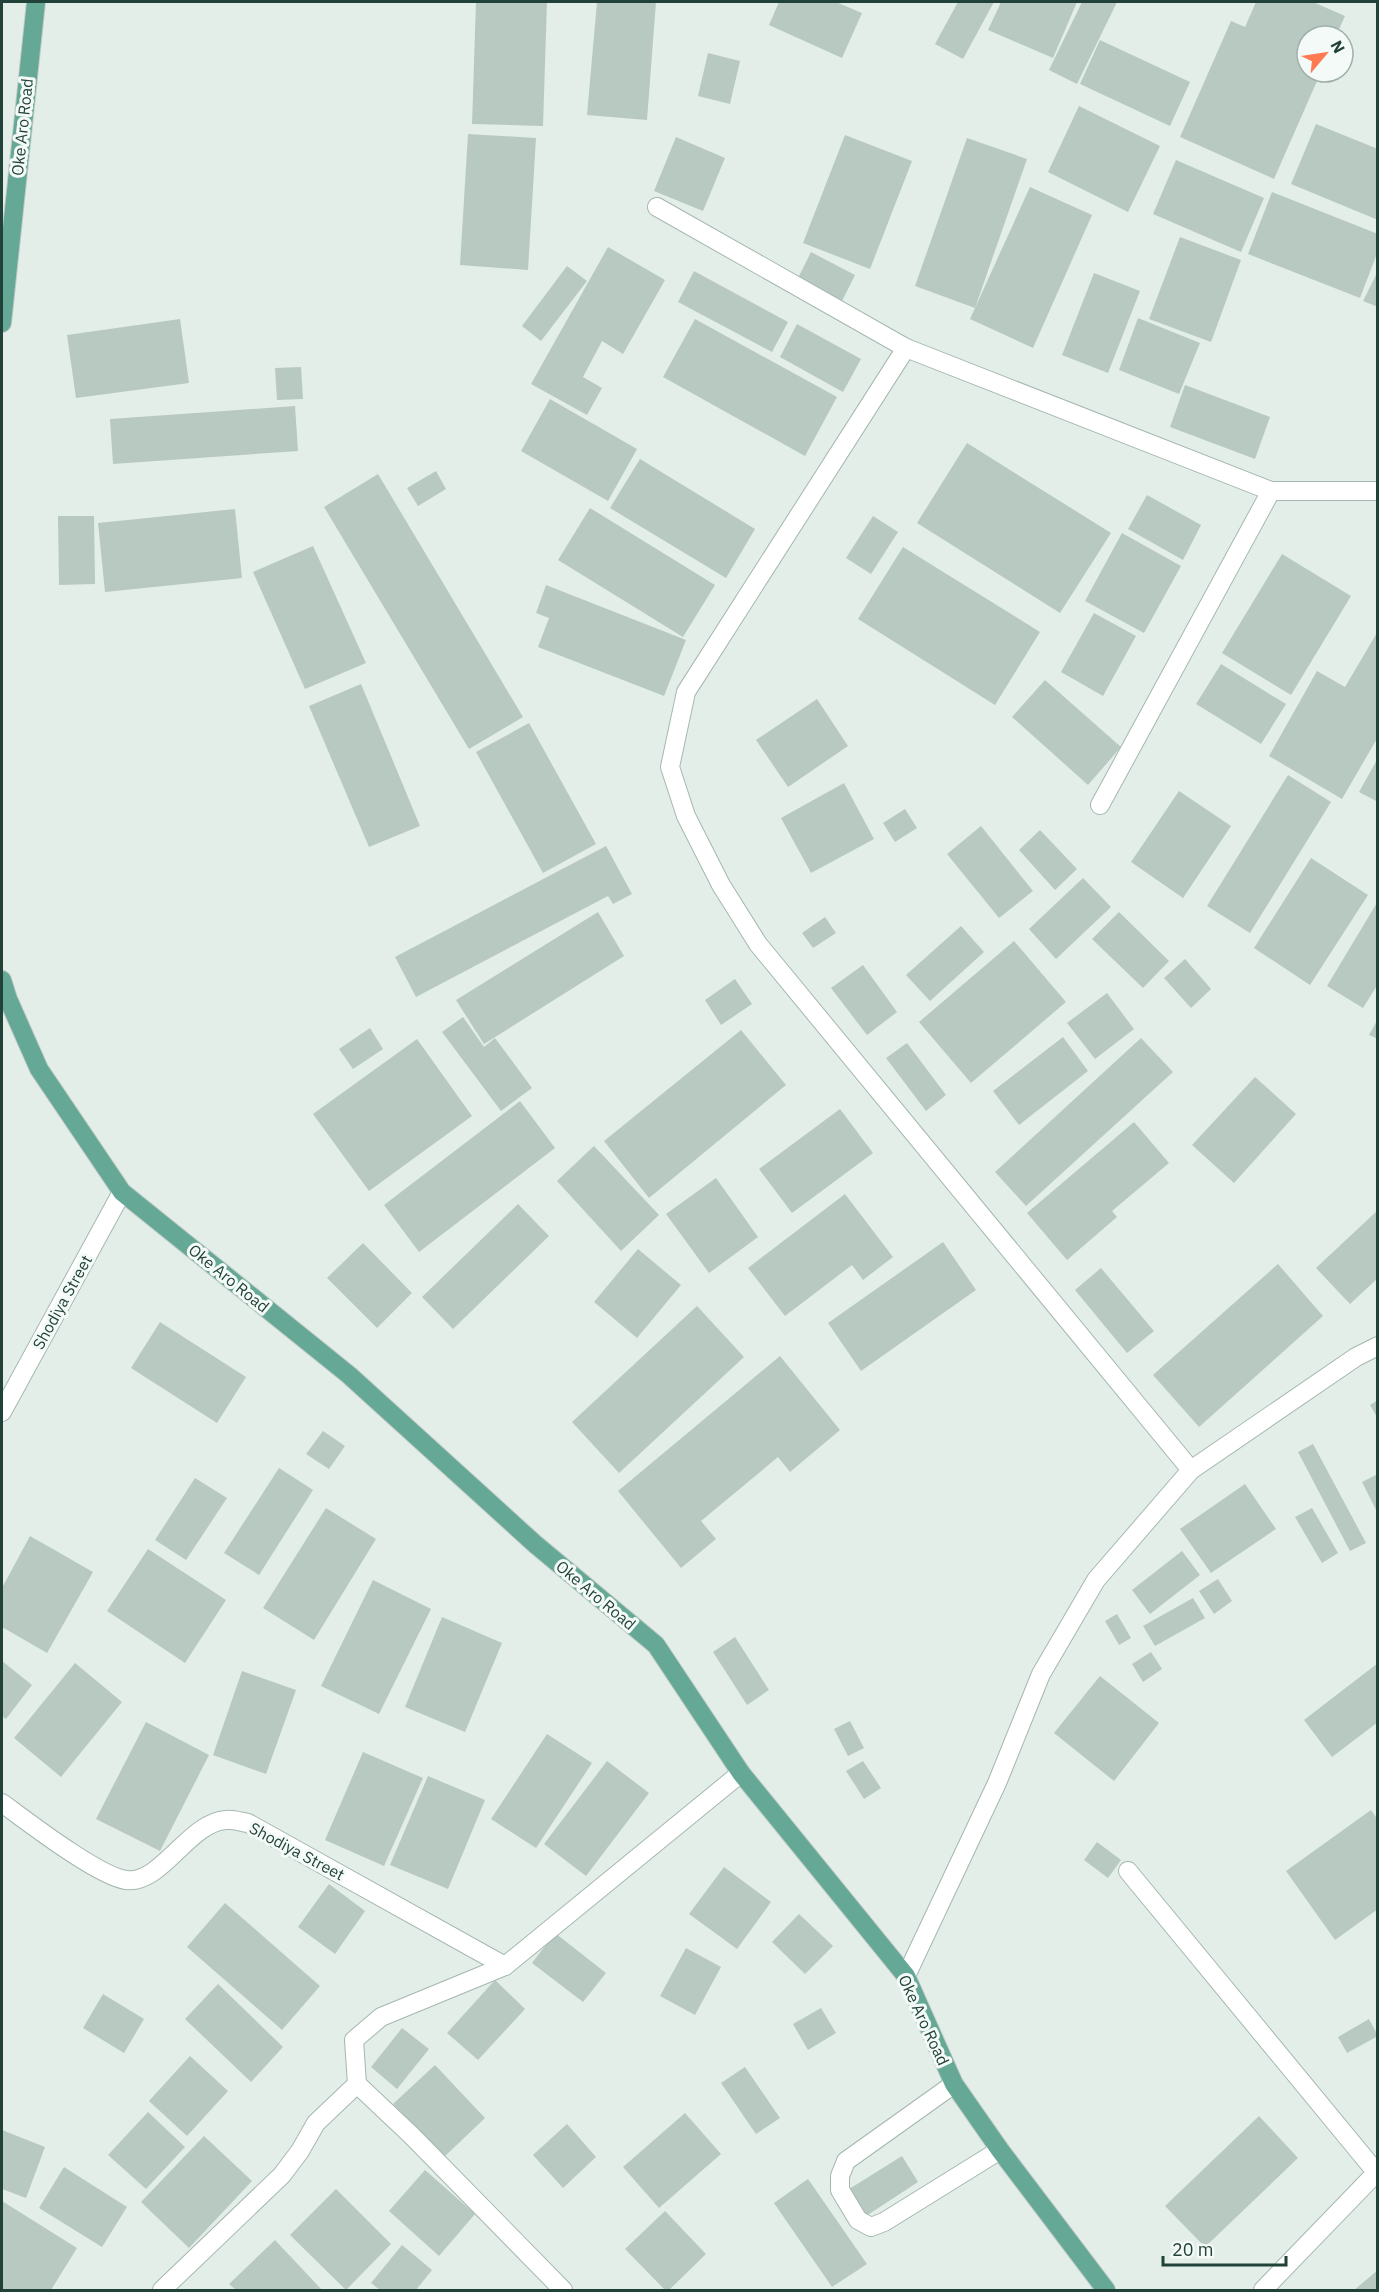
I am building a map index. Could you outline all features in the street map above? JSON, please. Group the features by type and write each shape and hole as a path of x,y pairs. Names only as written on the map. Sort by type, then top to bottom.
{"main road":[{"name":"Oke Aro Road","path":"2,323 36,2"},
{"name":"Oke Aro Road","path":"2,980 39,1069 122,1192 349,1375 536,1544 656,1645 741,1773 906,1976 954,2084 1000,2150 1106,2290"}],"street":[{"path":"657,207 906,348 1271,491 1377,491"},
{"path":"906,348 686,692 670,768 687,816 711,865 758,944 1191,1470"},
{"path":"1100,805 1271,491"},
{"name":"Shodiya Street","path":"2,1412 122,1192"},
{"path":"906,1976 997,1783 1041,1674 1096,1580 1191,1470 1356,1357 1377,1346"},
{"path":"563,2290 411,2135 357,2084 354,2040 381,2017 505,1966 741,1773"},
{"name":"Shodiya Street","path":"2,1803 103,1873 128,1881 150,1875 205,1826 225,1820 249,1823 505,1966"},
{"path":"1128,1871 1377,2171 1263,2290"},
{"path":"162,2290 282,2175 316,2123 357,2084"},
{"path":"954,2084 846,2161 840,2176 840,2190 858,2220 871,2227 884,2222 1000,2150"}],"building":[{"path":"476,2 547,2 543,126 472,124"},
{"path":"597,2 656,2 647,120 587,115"},
{"path":"779,2 836,2 862,13 842,58 769,25"},
{"path":"958,2 994,2 963,59 935,44"},
{"path":"1001,2 1077,2 1053,58 988,30"},
{"path":"1082,2 1117,2 1077,84 1049,70"},
{"path":"1256,2 1313,2 1345,16 1341,24 1295,24 1295,84 1316,84 1274,179 1180,137 1231,21 1245,27"},
{"path":"1100,40 1190,82 1170,126 1080,84"},
{"path":"708,53 740,61 730,104 698,96"},
{"path":"1079,106 1160,146 1128,212 1048,172"},
{"path":"1316,124 1378,149 1378,220 1291,184"},
{"path":"468,134 536,138 528,270 460,265"},
{"path":"845,135 912,161 870,269 803,243"},
{"path":"676,137 725,158 703,211 654,191"},
{"path":"967,138 1027,159 975,308 915,286"},
{"path":"1176,160 1264,198 1241,252 1153,214"},
{"path":"1030,187 1092,215 1033,348 970,319"},
{"path":"1272,192 1378,234 1378,251 1360,298 1248,254"},
{"path":"1180,237 1241,260 1211,342 1149,319"},
{"path":"608,247 665,280 623,354 602,341 583,377 602,388 587,415 531,384"},
{"path":"811,252 855,275 841,303 797,280"},
{"path":"567,266 587,281 541,341 522,326"},
{"path":"694,271 788,322 772,352 678,302"},
{"path":"1378,271 1378,307 1363,301"},
{"path":"1094,273 1140,291 1108,373 1062,355"},
{"path":"1138,318 1200,343 1179,394 1119,370"},
{"path":"180,319 189,383 76,398 67,335"},
{"path":"695,319 837,397 805,456 663,377"},
{"path":"797,324 861,359 843,392 780,357"},
{"path":"301,367 303,399 277,400 275,368"},
{"path":"1185,385 1270,417 1255,459 1170,427"},
{"path":"550,399 637,449 608,501 521,451"},
{"path":"295,406 298,451 113,464 110,419"},
{"path":"967,443 1111,533 1060,613 917,523"},
{"path":"640,459 755,529 726,578 610,508"},
{"path":"436,471 446,489 418,506 407,488"},
{"path":"378,474 523,717 469,749 324,507"},
{"path":"1147,495 1201,525 1183,560 1128,529"},
{"path":"590,508 715,585 683,637 558,560"},
{"path":"235,509 242,578 105,592 98,523"},
{"path":"58,516 94,516 95,584 59,585"},
{"path":"873,516 898,532 871,574 846,558"},
{"path":"1122,533 1181,566 1144,633 1085,601"},
{"path":"313,546 366,663 305,689 253,572"},
{"path":"903,547 1040,632 995,705 858,619"},
{"path":"1282,554 1351,596 1291,695 1222,653"},
{"path":"546,585 686,640 664,696 538,647 549,618 536,613"},
{"path":"1094,613 1136,636 1103,696 1061,672"},
{"path":"1378,631 1378,737 1342,799 1269,756 1317,671 1345,687"},
{"path":"1221,664 1286,704 1261,744 1196,704"},
{"path":"1045,680 1121,747 1088,785 1012,717"},
{"path":"361,684 420,826 369,847 309,706"},
{"path":"817,699 848,746 788,787 756,740"},
{"path":"529,723 596,844 543,873 476,752"},
{"path":"1378,758 1378,802 1359,792"},
{"path":"1288,775 1331,802 1250,933 1207,906"},
{"path":"844,783 874,839 811,873 781,818"},
{"path":"1179,791 1231,826 1183,898 1131,862"},
{"path":"905,809 917,828 895,842 883,823"},
{"path":"981,826 1033,891 999,918 947,854"},
{"path":"1040,830 1077,869 1055,890 1019,850"},
{"path":"606,846 632,894 613,904 608,896 416,997 395,957"},
{"path":"1311,858 1368,895 1310,985 1254,948"},
{"path":"1083,878 1111,907 1056,959 1029,929"},
{"path":"1378,901 1378,984 1363,1008 1327,986"},
{"path":"598,912 624,956 484,1044 456,1000"},
{"path":"1119,912 1169,961 1143,988 1092,939"},
{"path":"825,917 836,933 813,948 802,933"},
{"path":"961,926 984,952 930,1001 906,975"},
{"path":"1014,941 1066,1002 971,1083 919,1022"},
{"path":"1185,959 1211,989 1191,1008 1164,978"},
{"path":"863,965 897,1012 867,1035 831,988"},
{"path":"735,979 752,1004 721,1025 705,1000"},
{"path":"1107,993 1134,1029 1095,1059 1067,1023"},
{"path":"463,1017 484,1047 495,1038 532,1088 501,1111 442,1032"},
{"path":"1378,1019 1378,1039 1369,1035"},
{"path":"370,1028 383,1049 353,1069 339,1049"},
{"path":"741,1030 786,1085 649,1198 604,1141"},
{"path":"1063,1037 1088,1071 1019,1125 993,1091"},
{"path":"1141,1038 1173,1072 1026,1206 995,1172"},
{"path":"417,1039 472,1116 369,1191 313,1114"},
{"path":"907,1043 946,1095 926,1111 886,1058"},
{"path":"1255,1077 1296,1114 1234,1183 1192,1145"},
{"path":"520,1101 555,1148 419,1252 384,1205"},
{"path":"840,1109 873,1153 792,1213 759,1169"},
{"path":"1134,1122 1169,1163 1112,1211 1117,1217 1067,1260 1027,1213"},
{"path":"594,1146 659,1215 621,1251 557,1181"},
{"path":"716,1178 758,1237 709,1273 666,1214"},
{"path":"845,1194 893,1257 863,1280 852,1265 785,1316 748,1268"},
{"path":"518,1204 549,1236 453,1329 422,1297"},
{"path":"1378,1210 1378,1278 1350,1304 1316,1268"},
{"path":"943,1242 976,1290 861,1371 828,1323"},
{"path":"363,1243 412,1293 377,1328 327,1278"},
{"path":"638,1249 681,1285 637,1338 594,1302"},
{"path":"1278,1264 1323,1316 1199,1427 1153,1375"},
{"path":"1101,1268 1154,1331 1127,1353 1075,1290"},
{"path":"697,1306 744,1357 619,1473 572,1422"},
{"path":"160,1322 246,1377 217,1423 131,1368"},
{"path":"780,1356 840,1430 790,1472 778,1457 701,1521 716,1539 681,1568 618,1491"},
{"path":"1378,1400 1378,1419 1370,1405"},
{"path":"323,1431 345,1446 329,1469 306,1454"},
{"path":"1313,1444 1366,1543 1350,1551 1298,1452"},
{"path":"279,1468 313,1490 259,1575 224,1553"},
{"path":"1378,1474 1378,1514 1362,1482"},
{"path":"195,1478 227,1498 186,1560 155,1540"},
{"path":"1245,1484 1276,1529 1211,1573 1180,1529"},
{"path":"326,1508 376,1539 314,1640 263,1608"},
{"path":"1312,1508 1338,1553 1322,1563 1295,1517"},
{"path":"30,1536 93,1572 47,1653 2,1627 2,1588"},
{"path":"148,1549 226,1600 185,1663 107,1611"},
{"path":"1182,1551 1200,1575 1150,1614 1132,1590"},
{"path":"1218,1579 1232,1601 1214,1614 1199,1591"},
{"path":"373,1580 431,1609 379,1714 321,1686"},
{"path":"1193,1598 1205,1618 1155,1646 1143,1626"},
{"path":"1117,1614 1131,1638 1119,1645 1105,1621"},
{"path":"442,1617 502,1643 465,1732 405,1707"},
{"path":"735,1637 769,1690 747,1705 713,1652"},
{"path":"1151,1652 1162,1669 1143,1682 1132,1664"},
{"path":"2,1661 32,1685 6,1719 2,1716"},
{"path":"75,1663 122,1702 61,1777 14,1738"},
{"path":"1378,1663 1378,1722 1332,1757 1304,1720"},
{"path":"242,1671 296,1690 266,1774 213,1755"},
{"path":"1100,1676 1159,1723 1114,1781 1054,1733"},
{"path":"850,1721 864,1748 848,1756 834,1729"},
{"path":"146,1722 209,1755 160,1851 96,1819"},
{"path":"547,1734 592,1763 536,1848 491,1819"},
{"path":"363,1752 423,1778 384,1866 325,1840"},
{"path":"607,1761 649,1793 586,1876 544,1844"},
{"path":"863,1761 881,1788 864,1799 846,1771"},
{"path":"428,1776 485,1800 448,1889 390,1865"},
{"path":"1371,1810 1378,1820 1378,1909 1335,1940 1286,1871"},
{"path":"1097,1842 1121,1860 1108,1878 1084,1860"},
{"path":"724,1867 771,1902 737,1949 689,1914"},
{"path":"329,1884 365,1911 335,1954 298,1927"},
{"path":"225,1903 320,1986 282,2030 187,1947"},
{"path":"799,1914 833,1946 805,1974 772,1942"},
{"path":"555,1933 606,1973 583,2002 532,1963"},
{"path":"686,1948 721,1967 695,2015 660,1996"},
{"path":"495,1980 525,2009 478,2060 447,2033"},
{"path":"218,1984 283,2047 251,2082 185,2019"},
{"path":"103,1994 144,2019 124,2053 83,2028"},
{"path":"821,2008 836,2033 808,2050 793,2024"},
{"path":"1369,2019 1378,2036 1347,2053 1338,2037"},
{"path":"402,2028 429,2049 397,2089 371,2067"},
{"path":"190,2056 228,2091 187,2136 149,2101"},
{"path":"435,2065 485,2118 443,2158 393,2104"},
{"path":"745,2067 780,2118 756,2134 721,2083"},
{"path":"148,2112 185,2147 146,2189 108,2155"},
{"path":"685,2113 721,2154 659,2208 623,2167"},
{"path":"1259,2116 1298,2158 1205,2247 1165,2206"},
{"path":"567,2124 596,2157 563,2188 533,2155"},
{"path":"2,2130 45,2147 26,2198 2,2189"},
{"path":"204,2136 252,2181 189,2248 141,2202"},
{"path":"902,2156 918,2182 863,2218 846,2191"},
{"path":"64,2167 127,2207 102,2247 39,2208"},
{"path":"425,2170 475,2214 439,2256 389,2211"},
{"path":"808,2179 867,2264 832,2287 774,2203"},
{"path":"336,2189 391,2244 346,2290 290,2235"},
{"path":"2,2201 77,2248 51,2290 2,2290"},
{"path":"665,2211 706,2254 669,2290 665,2290 625,2249"},
{"path":"275,2240 322,2290 236,2290 229,2284"},
{"path":"402,2245 432,2270 416,2290 380,2290 371,2283"},
{"path":"1378,2270 1378,2290 1354,2290"}]}
